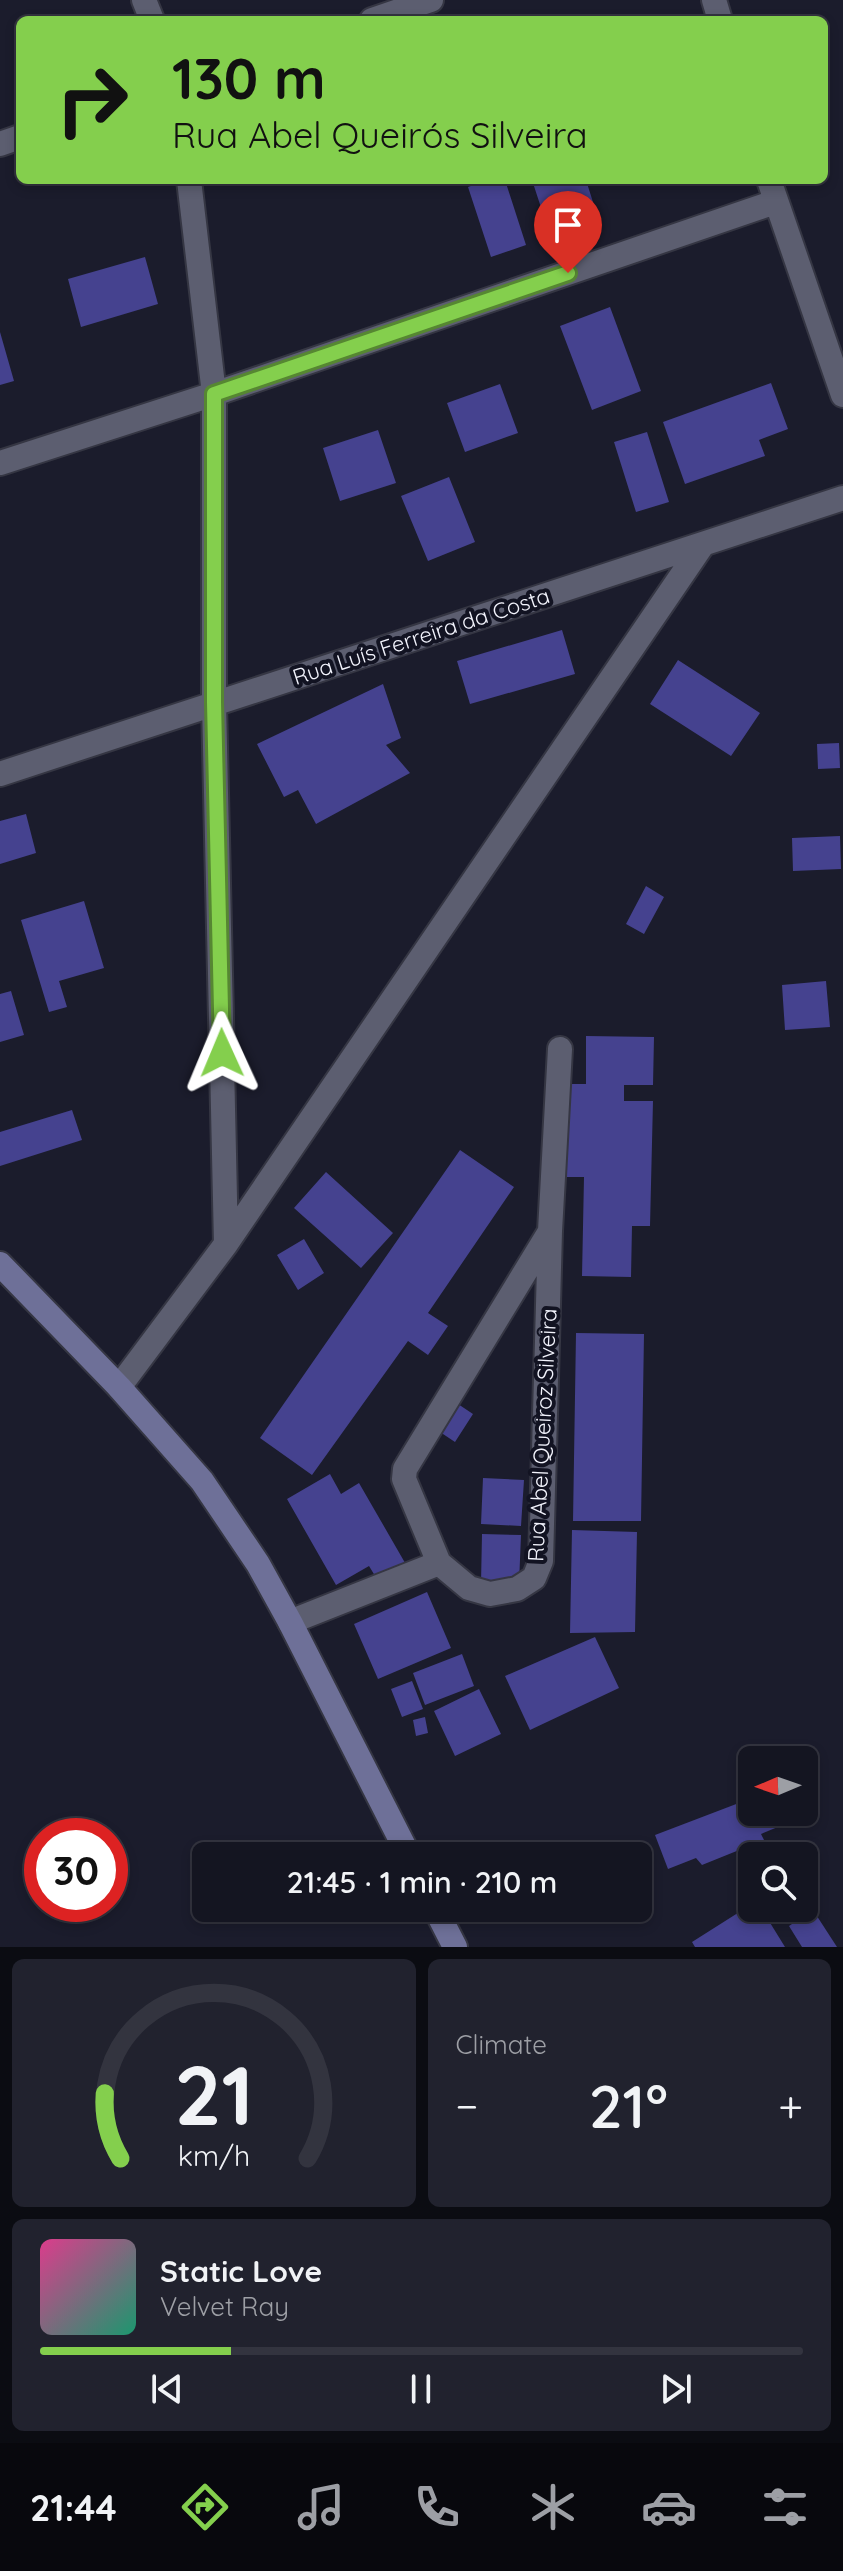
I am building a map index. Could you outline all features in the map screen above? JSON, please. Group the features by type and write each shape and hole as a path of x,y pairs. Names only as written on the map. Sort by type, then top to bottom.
{"main road":[{"path":"0,1264 119,1387 202,1481 258,1564 402,1842"},
{"path":"442,1922 455,1947"}],"street":[{"path":"384,16 431,0"},
{"path":"189,184 214,394 214,702 226,1244"},
{"path":"0,463 214,394 772,191 843,395"},
{"name":"Rua Luís Ferreira da Costa","path":"0,774 843,498"},
{"path":"119,1387 226,1244 701,547"},
{"name":"Rua Abel Queiroz Silveira","path":"550,1231 405,1469 404,1479 439,1563 469,1588 490,1594 517,1589 534,1578 541,1561 550,1231 560,1049"},
{"path":"290,1622 439,1563"}],"building":[{"path":"506,184 526,245 491,257 468,187"},
{"path":"533,184 587,184 598,218 550,235"},
{"path":"145,257 158,304 81,327 68,279"},
{"path":"610,307 641,391 592,410 560,326"},
{"path":"0,332 14,381 0,385"},
{"path":"771,383 788,429 759,440 765,456 685,484 663,422"},
{"path":"500,384 518,433 465,452 447,403"},
{"path":"378,430 396,483 340,501 323,448"},
{"path":"647,432 669,502 636,512 614,442"},
{"path":"449,477 475,542 428,561 401,496"},
{"path":"562,630 575,674 470,704 457,661"},
{"path":"678,660 760,713 731,756 650,704"},
{"path":"383,684 401,738 386,745 410,773 316,824 298,790 284,797 257,744"},
{"path":"839,743 840,768 818,769 817,744"},
{"path":"26,814 36,853 0,864 0,821"},
{"path":"840,836 841,869 793,871 792,838"},
{"path":"646,886 664,897 644,934 626,924"},
{"path":"84,901 104,968 59,981 67,1007 49,1012 21,920"},
{"path":"826,981 830,1027 785,1030 782,985"},
{"path":"11,991 24,1035 0,1042 0,994"},
{"path":"586,1036 654,1037 653,1085 624,1085 624,1101 653,1101 650,1226 632,1226 631,1277 582,1276 584,1177 558,1177 560,1084 586,1084"},
{"path":"72,1110 82,1140 0,1166 0,1132"},
{"path":"460,1150 514,1187 428,1313 448,1326 428,1355 408,1341 312,1475 260,1438"},
{"path":"326,1172 393,1233 361,1268 294,1208"},
{"path":"304,1239 324,1273 298,1290 277,1255"},
{"path":"576,1333 644,1334 641,1521 573,1521"},
{"path":"455,1402 473,1414 455,1442 437,1430"},
{"path":"330,1474 341,1494 359,1483 408,1568 380,1584 369,1566 336,1585 287,1499"},
{"path":"483,1478 524,1480 521,1526 481,1524"},
{"path":"572,1530 637,1532 635,1632 570,1633"},
{"path":"482,1534 521,1535 519,1584 481,1583"},
{"path":"427,1592 451,1648 378,1679 354,1624"},
{"path":"595,1637 619,1688 530,1730 505,1676"},
{"path":"462,1654 474,1686 425,1705 413,1673"},
{"path":"412,1681 423,1709 402,1717 391,1689"},
{"path":"479,1689 501,1734 455,1756 434,1711"},
{"path":"425,1717 428,1733 416,1736 413,1720"},
{"path":"738,1803 738,1826 780,1826 761,1834 764,1840 738,1842 738,1850 702,1865 696,1858 668,1869 655,1835"},
{"path":"738,1913 738,1922 770,1922 785,1947 695,1947 692,1942"},
{"path":"818,1918 837,1947 802,1947 789,1926 795,1922 818,1922"}],"route":[{"path":"222,1053 214,702 214,394 568,273"}]}
